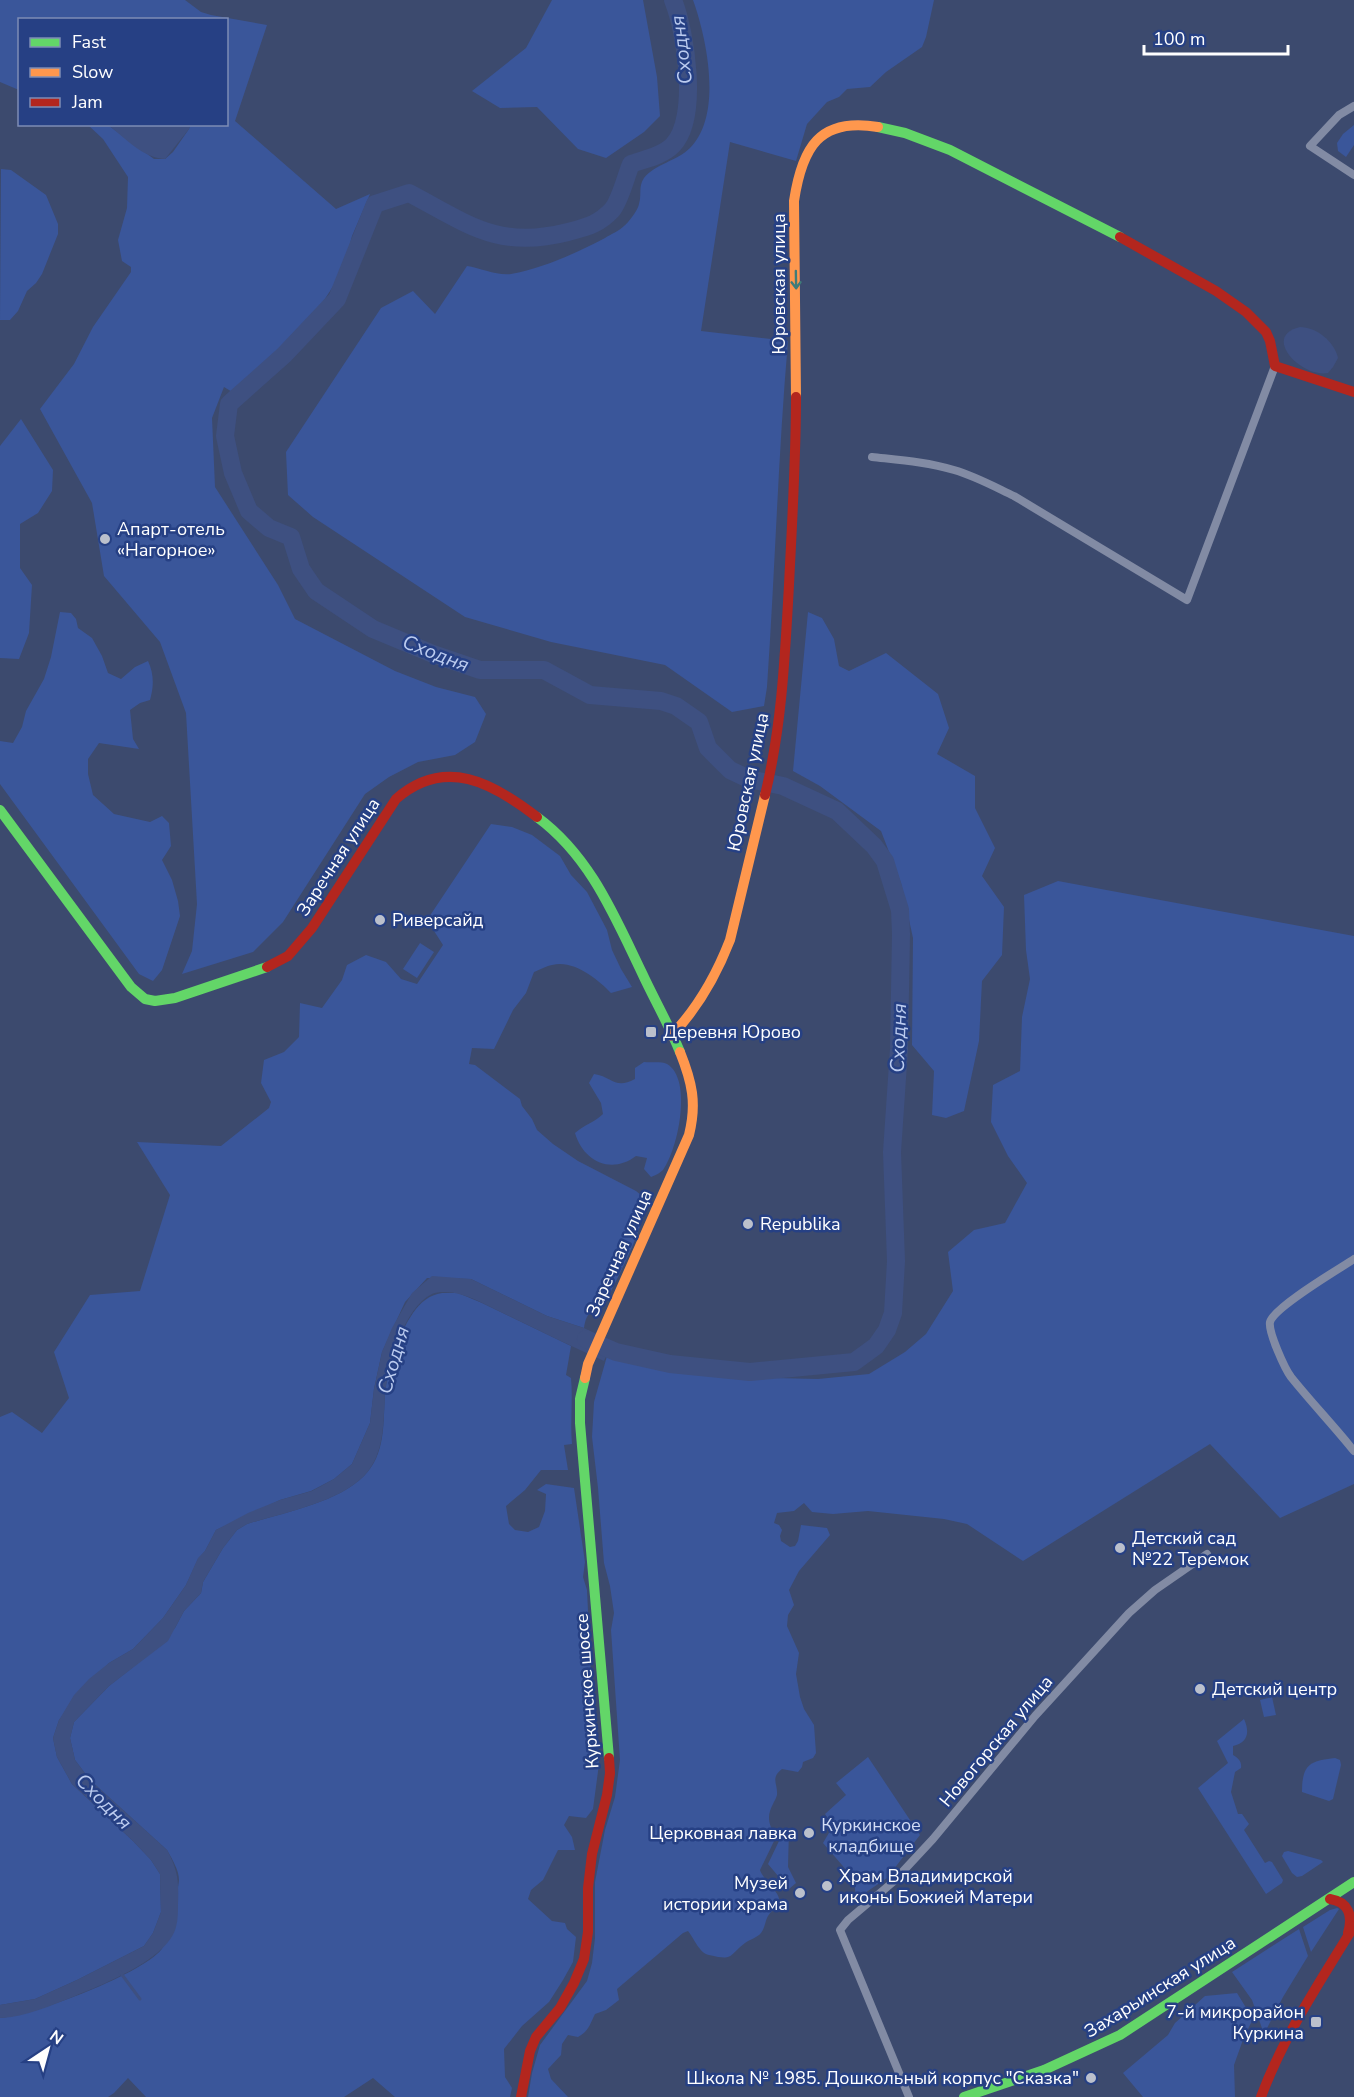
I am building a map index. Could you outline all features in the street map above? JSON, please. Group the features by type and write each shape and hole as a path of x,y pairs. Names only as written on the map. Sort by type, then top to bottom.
{"street":[{"path":"1354,106 1319,134 1310,146 1354,175"},
{"name":"Юровская улица","path":"671,1036 688,1019 706,994 723,959 730,940 772,763 780,713 791,575 796,456 794,201 797,180 808,152 823,135 846,125 887,128 915,136 973,161 1083,215 1248,314 1266,332 1275,366"},
{"path":"872,457 934,465 956,471 992,486 1014,496 1187,600 1275,366 1301,376 1330,382 1354,392"},
{"name":"Заречная улица","path":"0,810 131,987 145,999 165,1000 266,968 288,956 312,928 396,799 406,789 420,782 434,777 453,776 471,780 527,809 559,834 583,860 627,942 691,1083 694,1107 689,1135 600,1339"},
{"path":"1354,1258 1290,1302 1275,1314 1270,1322 1272,1335 1290,1375 1354,1450"},
{"name":"Куркинское шоссе","path":"521,2097 530,2051 536,2037 560,2008 584,1959 588,1932 588,1888 592,1854 610,1773 580,1423 580,1399 588,1364 600,1339"},
{"name":"Новогорская улица","path":"909,2097 840,1930 848,1920 893,1882 933,1839 1035,1716 1129,1613 1155,1590 1207,1554"},
{"name":"Захарьинская улица","path":"964,2097 1044,2071 1120,2035 1354,1882"},
{"name":"Захарьинская улица","path":"1330,1899 1354,1890"},
{"path":"1261,2097 1274,2062 1301,2012 1351,1930 1350,1910 1344,1902 1330,1899"}],"green space":[{"path":"0,0 185,0 201,12 228,18 18,18 18,90 0,82"},
{"path":"552,0 643,0 657,77 660,116 644,132 606,158 578,149 537,107 500,108 472,91 526,48"},
{"path":"693,0 934,0 922,47 886,72 870,87 847,89 839,97 827,102 807,124 796,161 730,142 701,331 788,341 767,687 764,706 732,712 665,665 551,642 465,617 313,517 288,495 286,452 381,308 413,291 435,314 467,266 495,273 511,274 560,259 605,238 622,228 635,213 644,178 654,169 690,148 700,134 709,97 707,55"},
{"path":"228,18 267,25 235,121 336,209 370,194 352,236 343,271 319,308 284,347 234,393 224,387 212,418 215,487 278,585 295,619 395,671 436,687 475,697 486,714 475,742 455,755 418,762 389,777 365,794 283,922 253,952 182,974 192,951 197,904 186,713 160,642 104,576 92,503 40,409 74,364 93,327 131,272 131,267 122,261 118,240 127,208 128,177 103,139 89,126 109,126 154,159 165,159 173,152 190,126 228,126"},
{"path":"1354,125 1354,145 1346,157 1338,151 1337,143 1343,134"},
{"path":"1,169 11,170 46,195 58,224 58,234 42,274 27,291 18,311 10,320 0,320"},
{"path":"21,419 53,470 52,491 38,513 20,524 20,568 32,585 29,633 19,659 0,658 0,446"},
{"path":"60,612 71,613 76,619 78,628 92,638 108,673 121,679 135,667 148,661 151,671 153,685 150,700 130,710 133,739 139,749 99,743 88,759 88,774 93,795 114,814 150,822 162,816 169,823 171,846 162,860 172,880 180,916 162,970 153,981 139,974 0,784 0,741 13,743 22,727 26,711 44,679"},
{"path":"808,612 822,618 834,639 839,666 849,671 886,653 938,694 949,728 937,754 975,776 975,808 995,848 982,876 1004,907 1002,955 982,981 979,1041 964,1111 946,1118 932,1115 934,1071 912,1045 913,938 901,883 881,831 820,786 793,771"},
{"path":"491,824 512,827 532,835 560,856 571,875 587,892 607,930 612,950 621,969 632,987 611,993 592,976 568,965 552,965 534,972 526,993 513,1010 494,1049 472,1048 469,1064 475,1065 520,1099 537,1130 553,1144 578,1161 636,1191 646,1199 635,1239 605,1304 589,1315 584,1328 547,1316 471,1279 427,1278 405,1302 382,1352 370,1423 352,1464 334,1479 311,1491 280,1500 216,1530 198,1559 186,1585 163,1618 133,1649 109,1663 59,1720 53,1738 57,1757 72,1784 133,1841 151,1860 160,1874 161,1912 153,1933 144,1946 77,1980 35,1999 0,2005 0,1417 12,1412 42,1433 69,1398 54,1352 90,1295 140,1291 170,1195 137,1142 221,1146 269,1108 271,1102 261,1083 264,1060 284,1052 299,1037 300,1003 322,1008 342,980 347,965 366,955 386,962 401,979 417,984 443,945 427,920"},
{"path":"1058,881 1354,936 1354,1484 1280,1518 1210,1444 1023,1561 967,1524 944,1519 868,1511 833,1514 812,1512 804,1503 794,1511 777,1513 774,1523 782,1530 781,1541 790,1547 795,1546 798,1541 801,1525 827,1528 830,1535 799,1571 789,1590 794,1605 788,1615 787,1626 799,1653 796,1674 804,1709 814,1725 816,1753 813,1758 803,1762 798,1772 782,1769 775,1778 777,1795 769,1817 776,1837 760,1870 777,1894 778,1903 768,1916 761,1933 727,1957 705,1954 688,1931 683,1933 617,1989 619,2000 606,2010 595,2014 585,2032 578,2037 568,2035 562,2044 561,2055 548,2069 551,2079 568,2097 528,2097 540,2045 587,1981 592,1963 595,1938 595,1882 605,1830 615,1797 620,1760 611,1630 614,1613 604,1563 592,1437 594,1402 607,1356 736,1377 818,1379 869,1374 905,1352 926,1334 953,1291 948,1252 974,1230 1005,1223 1027,1183 1008,1156 991,1122 993,1085 1020,1071 1022,1017 1030,979 1026,950 1024,895"},
{"path":"420,943 434,952 417,978 403,969"},
{"path":"644,1062 667,1064 675,1072 681,1099 678,1132 669,1160 663,1170 651,1177 644,1169 647,1158 636,1156 627,1162 617,1164 599,1162 584,1151 575,1133 603,1114 601,1103 589,1083 594,1074 618,1083 628,1082 635,1079 635,1068"},
{"path":"442,1293 458,1293 571,1346 566,1375 571,1378 572,1444 564,1445 568,1470 541,1470 525,1490 506,1506 509,1524 515,1530 528,1532 539,1527 545,1511 546,1494 537,1490 546,1484 574,1488 585,1562 583,1577 587,1590 592,1694 599,1764 593,1809 586,1818 569,1816 564,1825 572,1837 575,1850 558,1850 543,1880 531,1890 528,1899 552,1921 565,1923 567,1929 576,1937 573,1962 549,2002 522,2026 504,2049 505,2077 512,2088 510,2097 395,2097 373,2078 344,2097 146,2097 128,2078 108,2097 0,2097 0,2018 15,2016 61,2002 136,1969 153,1957 163,1947 177,1893 178,1872 167,1850 90,1780 75,1760 70,1738 74,1722 109,1686 175,1628 184,1611 201,1593 203,1582 223,1548 237,1530 247,1524 324,1500 353,1485 364,1476 380,1448 386,1383 398,1341 407,1322 419,1306 429,1297"},
{"path":"1272,1697 1276,1715 1264,1717 1260,1700"},
{"path":"1244,1719 1247,1728 1245,1740 1233,1746 1233,1755 1239,1760 1241,1768 1235,1772 1231,1792 1238,1814 1242,1814 1249,1824 1244,1830 1265,1863 1272,1862 1283,1880 1266,1894 1198,1788 1228,1763 1217,1741"},
{"name":"Куркинское кладбище","path":"868,1757 920,1835 887,1878 856,1899 854,1879 823,1843 833,1826 825,1814 846,1795 836,1783"},
{"path":"1335,1758 1340,1760 1341,1765 1333,1799 1329,1801 1302,1792 1304,1775 1309,1766 1319,1761"},
{"name":"Куркинское кладбище","path":"789,1829 788,1867 796,1883 789,1889 768,1864 779,1841"},
{"path":"1288,1851 1323,1862 1297,1877 1282,1856"},
{"path":"1339,1909 1311,1952 1303,1927"},
{"path":"1299,1929 1308,1956 1264,2034 1252,2000 1232,1972"},
{"path":"1237,1993 1253,2019 1234,2065 1235,2097 1143,2097 1123,2073 1168,2035 1175,2023 1205,1996"}],"water":[{"path":"109,126 190,126 165,159 149,155"},
{"path":"1300,327 1318,332 1333,346 1338,358 1328,373 1317,373 1307,369 1289,355 1284,339 1289,332"},
{"path":"432,1276 471,1279 547,1316 584,1328 604,1338 611,1345 604,1361 465,1296 438,1292 422,1301 405,1324 393,1354 386,1383 382,1438 376,1458 364,1476 353,1485 324,1500 247,1524 237,1530 223,1548 203,1582 201,1593 184,1611 168,1641 109,1686 74,1722 70,1738 75,1760 90,1780 167,1850 171,1857 178,1883 178,1915 171,1939 148,1960 102,1985 39,2010 0,2018 0,2005 35,1999 144,1946 153,1933 161,1912 160,1874 151,1860 72,1784 57,1757 53,1738 59,1720 74,1695 89,1679 109,1663 133,1649 163,1618 186,1585 198,1558 205,1551 216,1530 248,1513 280,1500 312,1491 334,1479 352,1464 370,1423 382,1352 392,1328 412,1293"}],"waterway":[{"name":"Сходня","path":"586,1339 616,1352 670,1364 750,1372 854,1362 876,1346 887,1330 893,1313 896,1261 892,1152 899,1049 901,934 900,910 885,861 874,846 837,811 783,786 749,779 730,770 708,748 699,722 676,706 661,701 590,695 544,670 480,670 433,654 373,629 316,591 301,569 291,537 269,528 249,511 233,473 225,436 229,404 284,355 337,299 375,204 409,193 484,231 522,238 568,232 592,225 607,215 618,201 631,164 664,152 673,145 681,132 686,115 688,74 682,32 673,0"},
{"path":"120,1972 140,1999"}],"traffic: fast":[{"path":"878,127 905,133 950,150 1120,237"},
{"path":"0,810 131,987 145,999 155,1001 175,998 267,967"},
{"path":"537,817 572,850 599,888 680,1052"},
{"path":"585,1378 580,1399 580,1423 609,1758"},
{"path":"964,2097 1044,2070 1120,2035 1354,1882"}],"traffic: slow":[{"path":"796,397 794,201 797,182 809,152 817,140 828,132 841,127 858,125 878,127"},
{"path":"671,1036 690,1014 705,991 730,940 765,795"},
{"path":"585,1378 588,1364 689,1135 693,1113 692,1093 680,1052"}],"traffic: jam":[{"path":"1120,237 1216,291 1246,312 1266,332 1275,366 1354,392"},
{"path":"765,795 779,717 784,664 794,491 796,397"},
{"path":"267,967 288,956 312,928 396,799 414,786 433,779 451,777 468,779 503,794 537,817"},
{"path":"521,2097 530,2051 536,2037 560,2008 584,1959 588,1932 588,1888 592,1854 607,1795 610,1773 609,1758"},
{"path":"1330,1899 1342,1903 1348,1911 1350,1916 1348,1933"},
{"path":"1261,2097 1280,2052 1354,1926"}],"place":[{"name":"Апарт-отель «Нагорное»","path":"105,539"},
{"name":"Риверсайд","path":"380,920"},
{"name":"Деревня Юрово","path":"651,1032"},
{"name":"Republika","path":"748,1224"},
{"name":"Детский сад №22 Теремок","path":"1120,1548"},
{"name":"Детский центр","path":"1200,1689"},
{"name":"Церковная лавка","path":"809,1833"},
{"name":"Храм Владимирской иконы Божией Матери","path":"827,1886"},
{"name":"Музей истории храма","path":"800,1893"},
{"name":"7-й микрорайон Куркина","path":"1316,2022"},
{"name":"Школа № 1985. Дошкольный корпус \"Сказка\"","path":"1091,2078"}]}
